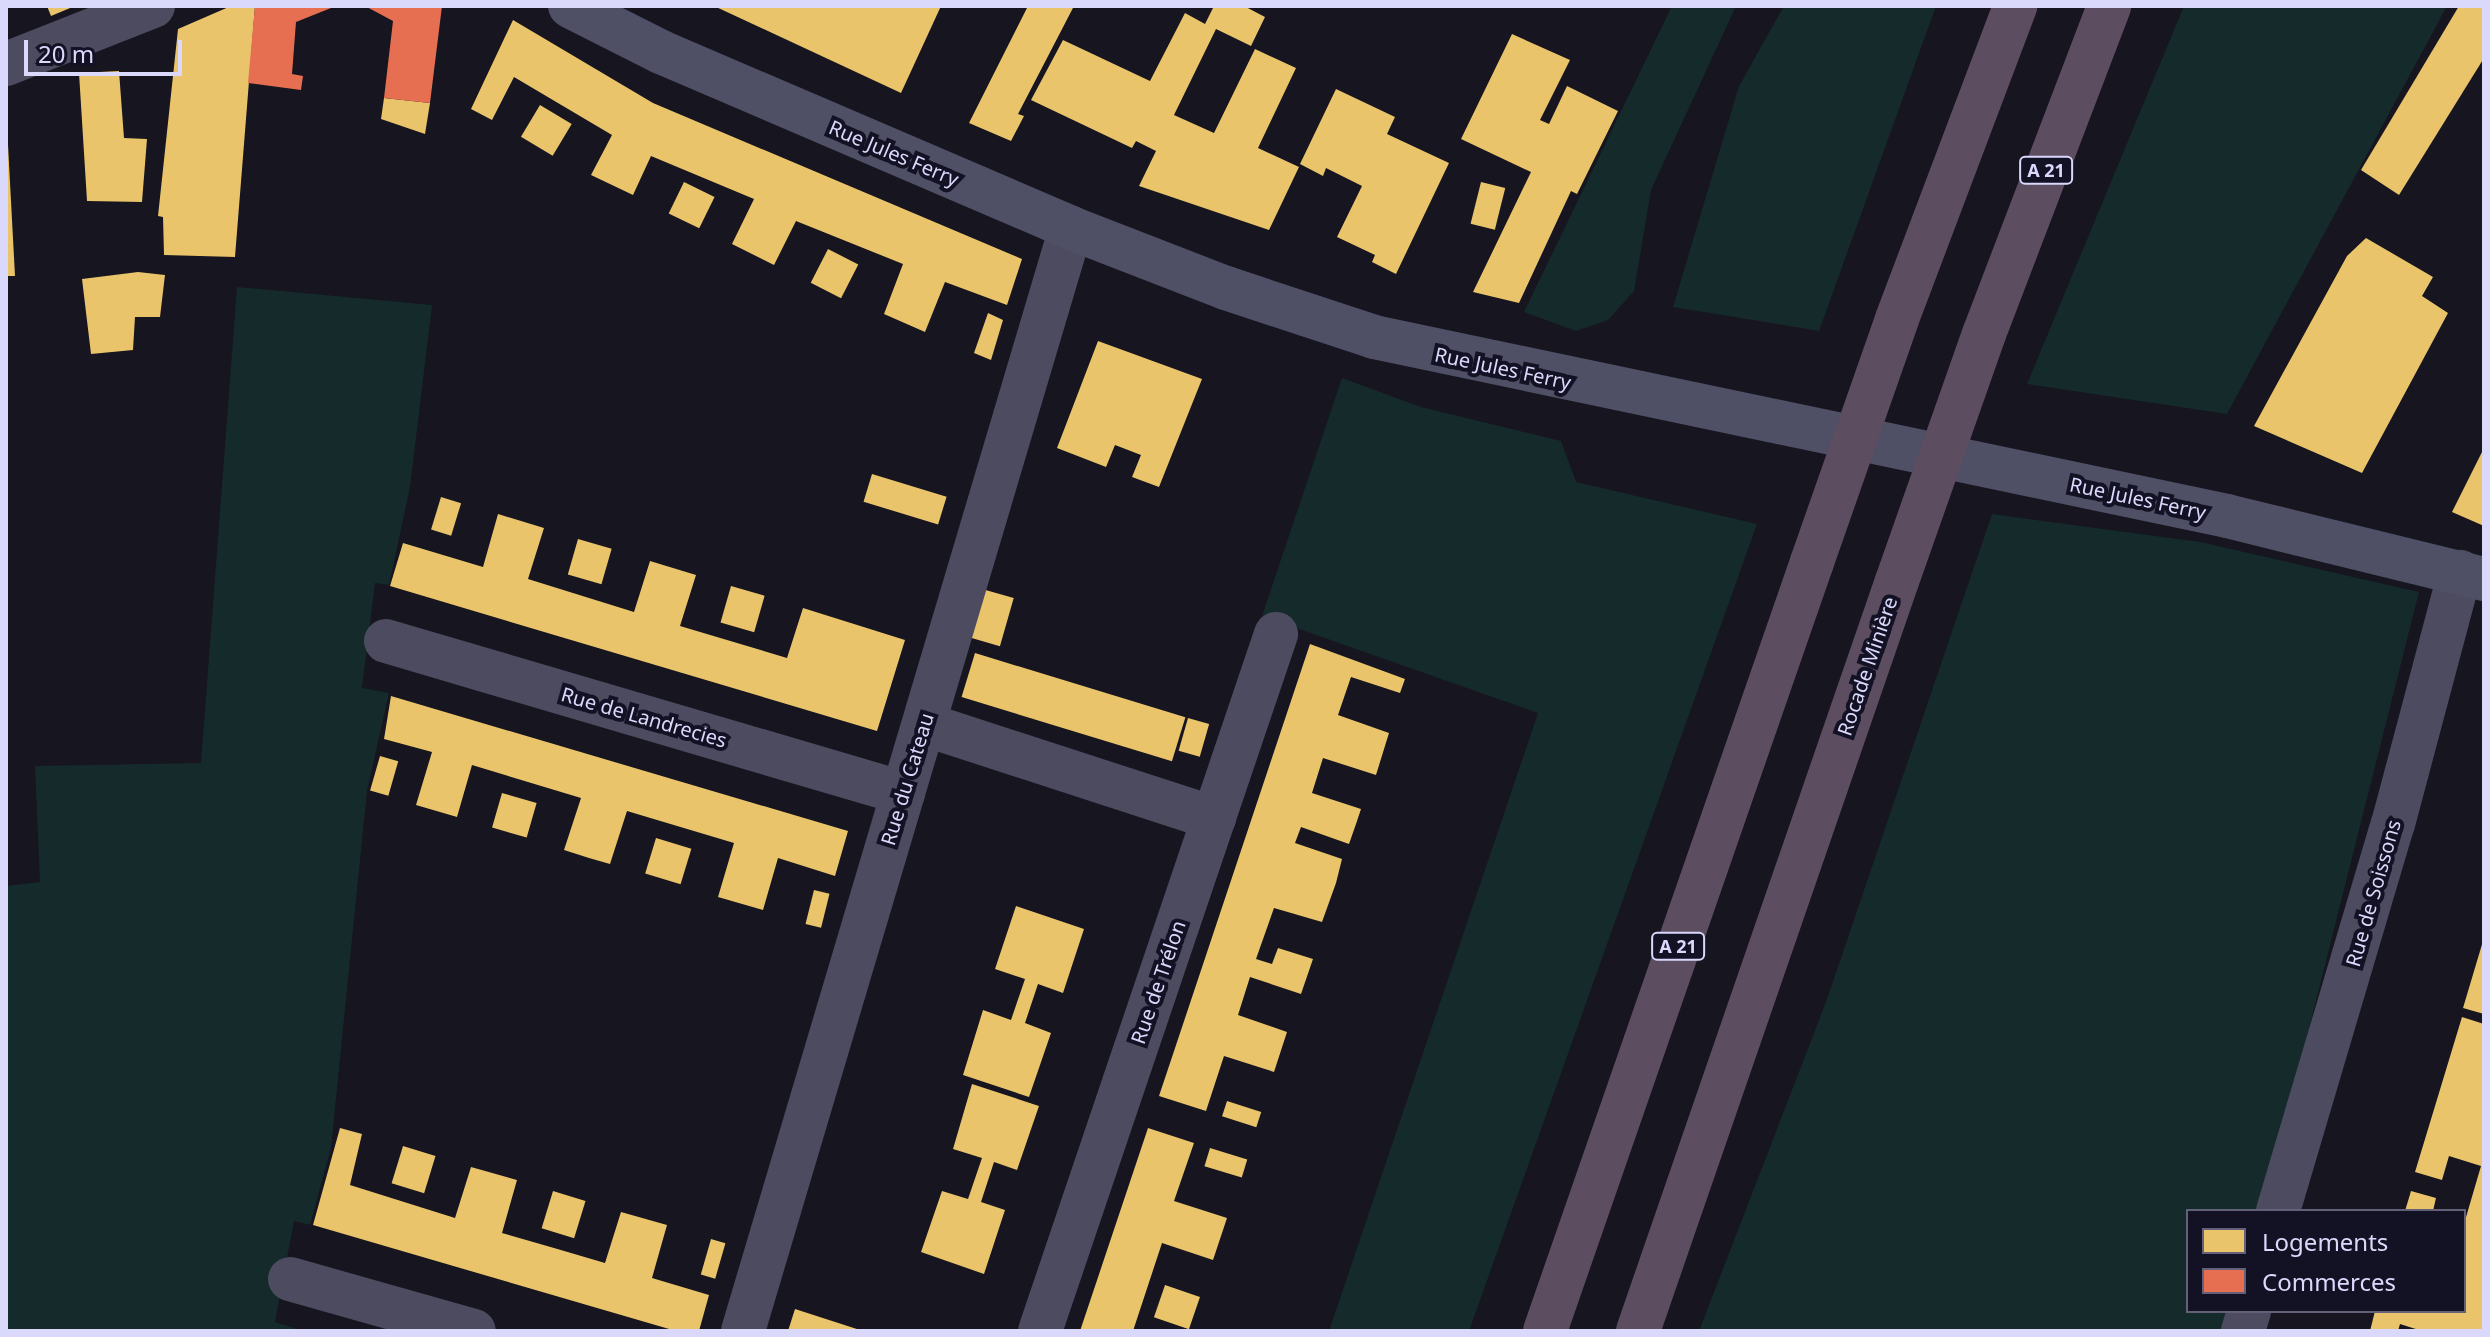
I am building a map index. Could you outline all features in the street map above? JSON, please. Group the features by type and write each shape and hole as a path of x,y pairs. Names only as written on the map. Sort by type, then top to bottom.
{"highway":[{"name":"A 21","path":"1545,1331 1897,319 2015,6"},
{"name":"Rocade Minière","path":"1638,1331 1984,334 2109,6"}],"street":[{"path":"6,64 153,6"},
{"name":"Rue Jules Ferry","path":"570,6 687,64 1071,228 1291,311 1432,353 2227,516 2472,576"},
{"name":"Rue du Cateau","path":"743,1331 1071,228"},
{"name":"Rue de Soissons","path":"2279,1209 2393,824 2472,576"},
{"name":"Rue de Trélon","path":"1040,1331 1276,634"},
{"name":"Rue de Landrecies","path":"386,641 903,793"},
{"path":"924,724 1214,818"},
{"path":"290,1279 474,1331"}],"green space":[{"path":"1672,6 1736,6 1651,190 1634,291 1608,320 1576,331 1524,312"},
{"path":"1784,6 1936,6 1819,331 1673,307 1739,86"},
{"path":"2184,6 2447,6 2227,414 2027,384"},
{"path":"237,287 432,305 410,487 389,585 375,583 362,688 389,693 367,791 331,1148 310,1225 294,1221 275,1322 303,1331 6,1331 6,886 40,882 35,766 201,763"},
{"path":"1342,378 1421,407 1561,441 1576,482 1757,524 1469,1331 1329,1331 1538,713 1262,616"},
{"path":"1992,514 2200,542 2419,592 2264,1209 2186,1209 2186,1313 2233,1313 2228,1331 1699,1331 1826,1002"}],"building: Logements":[{"path":"47,6 75,6 51,16"},
{"path":"231,6 255,6 235,257 164,255 163,217 158,216 178,29"},
{"path":"714,6 941,6 901,93"},
{"path":"1028,6 1074,6 1018,114 1024,116 1011,141 969,123"},
{"path":"1214,6 1244,6 1265,17 1251,46 1216,29 1174,115 1214,133 1255,49 1296,68 1258,148 1299,167 1269,230 1139,186 1156,151 1136,141 1132,148 1031,100 1063,40 1150,81 1185,13 1205,24"},
{"path":"2459,6 2484,6 2484,58 2399,195 2361,170"},
{"path":"513,20 653,103 1022,259 1007,305 945,282 925,332 884,314 903,264 796,221 774,265 732,244 754,199 651,156 633,195 591,175 612,135 514,77 492,120 471,109"},
{"path":"1512,34 1570,60 1540,120 1549,124 1567,86 1618,111 1577,194 1571,191 1519,303 1473,292 1531,172 1461,139"},
{"path":"119,71 124,138 147,139 142,202 87,201 79,73"},
{"path":"1336,89 1395,117 1387,134 1449,163 1396,274 1372,262 1375,255 1337,237 1362,186 1326,168 1323,176 1300,164"},
{"path":"384,98 430,103 425,134 381,119"},
{"path":"540,105 572,124 553,156 521,137"},
{"path":"6,107 15,276 6,276"},
{"path":"684,182 715,197 699,228 669,213"},
{"path":"1481,182 1505,188 1495,230 1471,224"},
{"path":"2366,238 2433,277 2422,296 2448,313 2362,473 2254,426 2347,256"},
{"path":"828,249 858,264 841,298 811,283"},
{"path":"138,272 165,275 160,317 135,317 133,350 91,354 82,279"},
{"path":"988,313 1003,320 991,360 974,353"},
{"path":"1098,341 1202,379 1159,487 1132,477 1141,455 1115,445 1106,467 1057,448"},
{"path":"2484,448 2484,526 2452,512"},
{"path":"872,474 947,497 938,525 864,502"},
{"path":"441,497 461,503 451,536 431,530"},
{"path":"498,514 544,528 528,579 634,612 650,561 696,575 680,626 787,658 803,608 905,640 877,731 390,586 403,543 483,567"},
{"path":"578,539 612,549 601,584 568,575"},
{"path":"731,586 765,596 754,632 721,623"},
{"path":"982,589 1014,598 1000,646 968,637"},
{"path":"1310,644 1405,679 1400,693 1351,677 1338,715 1389,733 1376,775 1323,758 1312,793 1361,809 1356,824 1349,844 1301,827 1295,843 1342,859 1336,883 1322,922 1274,908 1256,959 1272,964 1278,948 1313,959 1301,994 1250,977 1238,1015 1287,1032 1274,1072 1224,1056 1206,1111 1159,1096"},
{"path":"975,653 1185,717 1172,761 962,697"},
{"path":"391,696 848,831 835,876 778,858 763,910 718,897 734,843 627,811 610,864 589,858 564,850 581,798 472,765 457,817 416,805 432,752 384,739"},
{"path":"1188,718 1209,724 1200,757 1179,751"},
{"path":"380,756 398,761 388,796 370,791"},
{"path":"502,793 537,803 527,838 492,828"},
{"path":"656,838 691,849 681,884 645,873"},
{"path":"814,890 830,894 821,928 806,924"},
{"path":"1016,906 1084,929 1063,993 1038,984 1025,1023 1051,1033 1029,1097 963,1075 983,1010 1011,1020 1025,979 995,969"},
{"path":"2484,941 2484,1014 2463,1008"},
{"path":"2462,1017 2484,1024 2484,1331 2422,1331 2400,1324 2398,1331 2370,1331 2374,1313 2466,1313 2466,1217 2481,1166 2449,1156 2442,1180 2415,1172"},
{"path":"972,1084 1039,1106 1017,1170 994,1162 981,1202 1005,1210 984,1274 921,1252 942,1191 968,1199 982,1158 953,1149"},
{"path":"1227,1101 1261,1112 1256,1127 1222,1116"},
{"path":"340,1128 362,1134 350,1185 455,1218 471,1167 517,1180 502,1233 605,1263 621,1212 667,1225 652,1278 709,1295 699,1331 676,1331 313,1225"},
{"path":"1148,1128 1194,1143 1174,1201 1227,1218 1213,1260 1162,1243 1133,1331 1080,1331"},
{"path":"403,1146 436,1156 424,1193 392,1183"},
{"path":"1210,1148 1247,1159 1242,1178 1204,1166"},
{"path":"553,1191 586,1201 574,1238 542,1228"},
{"path":"2411,1191 2436,1198 2433,1209 2406,1209"},
{"path":"711,1239 725,1243 715,1279 701,1275"},
{"path":"1165,1285 1200,1297 1189,1329 1154,1317"},
{"path":"795,1309 860,1330 860,1331 788,1331"}],"building: Commerces":[{"path":"255,6 336,6 296,22 292,74 303,76 301,90 248,83"},
{"path":"365,6 442,6 430,103 384,98 393,21"}]}
